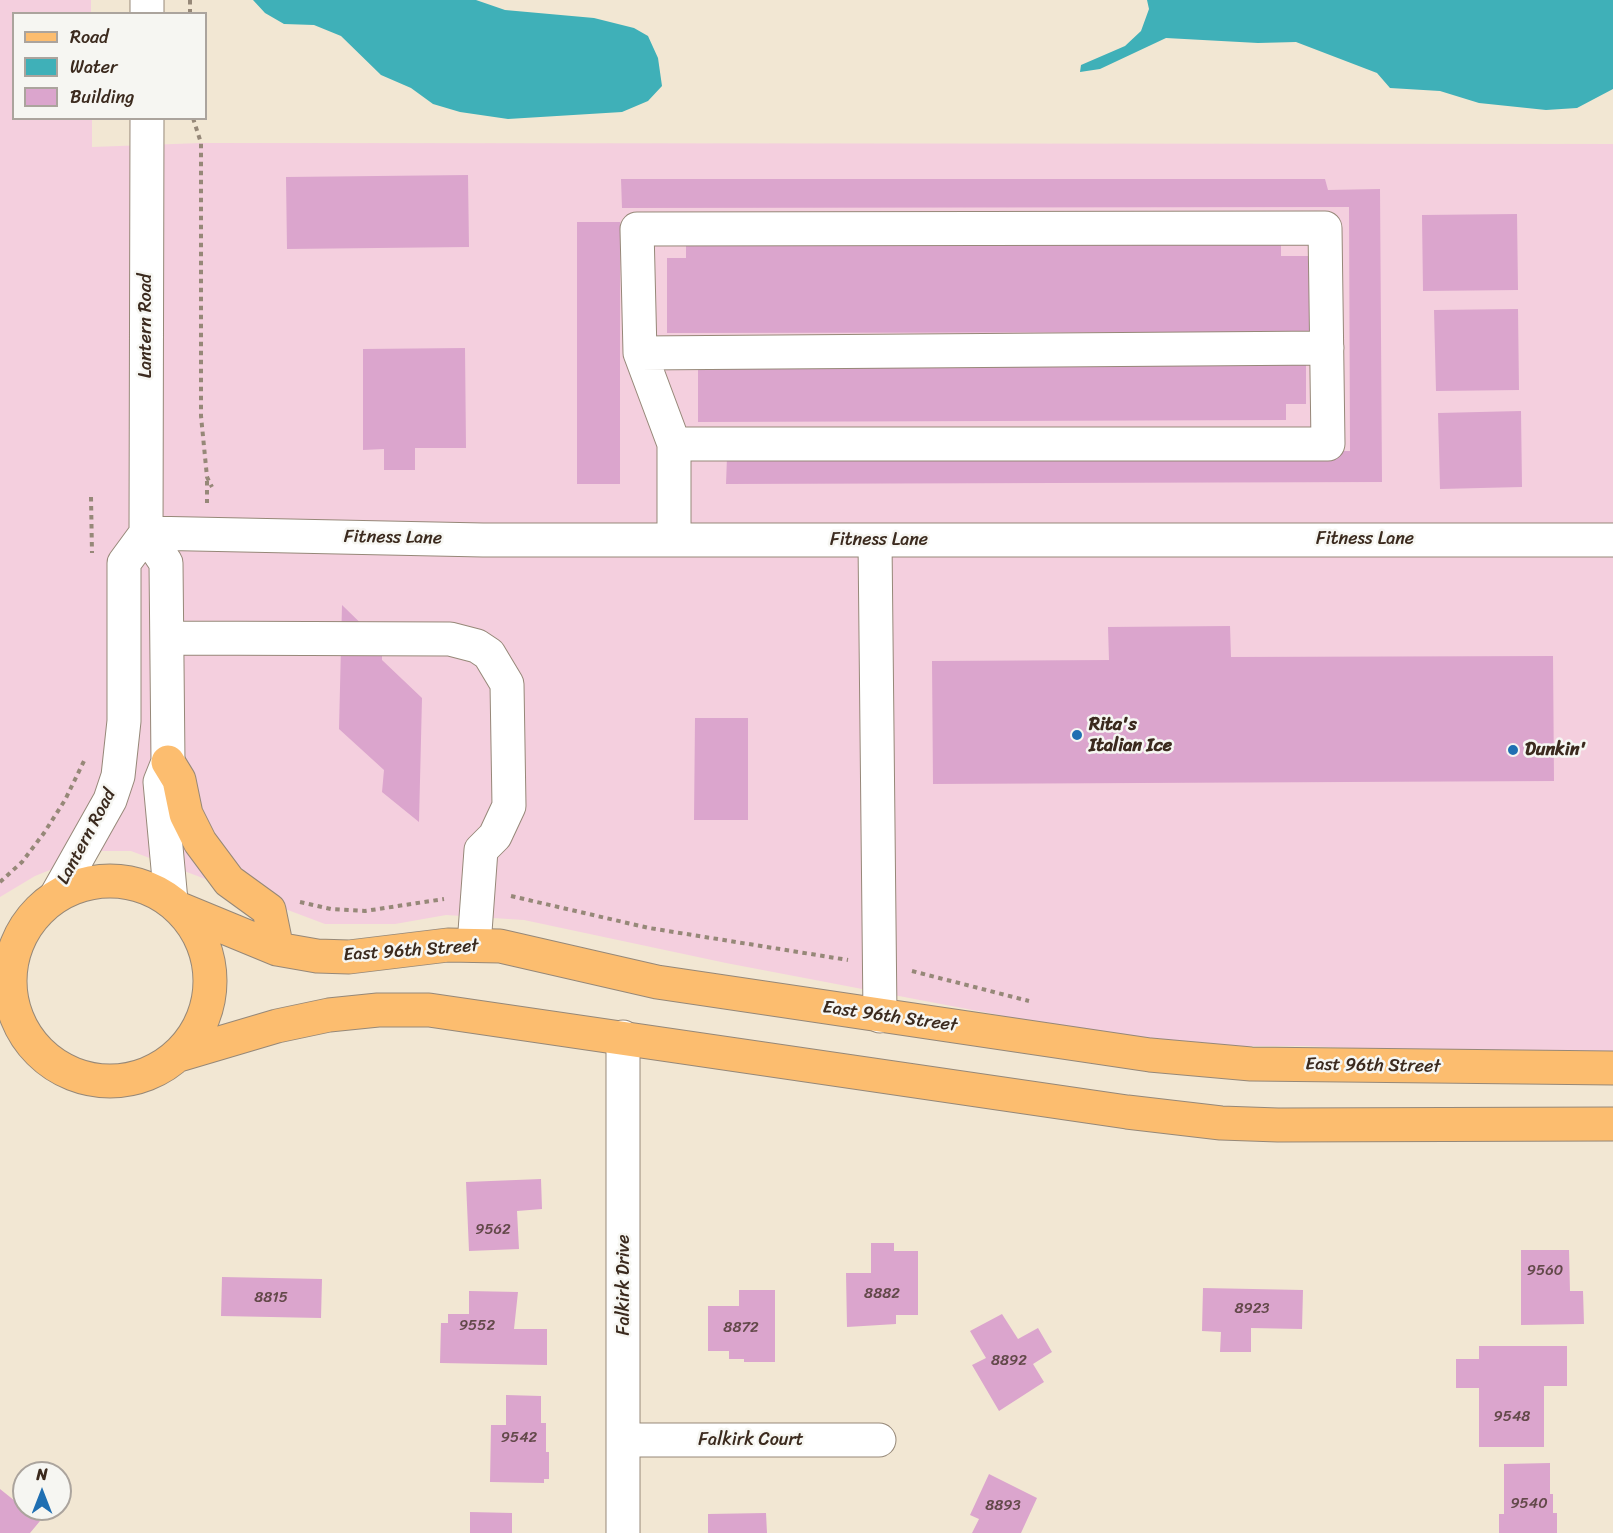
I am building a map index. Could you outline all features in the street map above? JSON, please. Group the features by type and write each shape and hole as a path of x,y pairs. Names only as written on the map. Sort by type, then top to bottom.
{"main road":[{"path":"168,762 178,780 186,814 200,842 229,881 269,910 277,949"},
{"path":"31,1044 15,1014 9,981 15,948 31,918 56,896 87,883 121,881 153,890 176,905 200,935 210,966 209,999 198,1029 178,1055"},
{"name":"East 96th Street","path":"176,905 277,949 317,956 349,957 431,946 474,945 539,954 657,982 1126,1052 1206,1061 1280,1065 1613,1068"},
{"path":"0,929 31,918"},
{"path":"0,1025 31,1044 56,1065 86,1078 119,1081 151,1073 178,1055 300,1021 378,1010 455,1012 1127,1112 1221,1122 1278,1125 1613,1124"}],"street":[{"name":"Lantern Road","path":"56,896 110,800 118,776 124,722 124,563 146,533 147,120"},
{"path":"674,444 1328,444 1325,228 637,229 640,353 674,444 674,540"},
{"path":"640,353 1327,348"},
{"name":"Fitness Lane","path":"146,533 875,541 1613,540"},
{"path":"146,533 166,563 168,762 159,782 176,905"},
{"path":"875,541 880,1016"},
{"path":"166,638 450,639 477,646 489,654 507,684 509,806 495,836 481,850 474,945"},
{"name":"Falkirk Drive","path":"623,1037 623,1533"},
{"name":"Falkirk Court","path":"624,1440 879,1440"}],"path":[{"path":"194,120 201,143 201,416 207,477 212,488"},
{"path":"91,497 91,561"},
{"path":"0,882 22,862 44,833 65,800 85,758"},
{"path":"510,896 649,928 930,974 1039,1004"},
{"path":"291,899 331,909 365,911 450,897"}],"shaded area":[{"path":"0,0 91,0 91,12 12,12 12,120 92,120 92,147 201,143 1613,144 1613,1055 1470,1053 1305,1046 1161,1046 726,963 524,920 446,915 395,924 325,924 131,851 97,851 35,876 0,897"}],"water":[{"path":"253,0 476,0 505,10 594,18 634,28 648,36 658,58 662,86 648,101 622,112 508,119 460,112 433,104 411,88 381,75 341,36 314,25 284,24 265,13"},
{"path":"1147,0 1613,0 1613,89 1577,108 1546,110 1479,103 1440,91 1390,88 1377,73 1296,42 1258,43 1166,38 1100,69 1080,72 1081,65 1125,46 1141,31 1149,9"}],"building":[{"path":"468,175 469,247 287,249 286,177"},
{"path":"621,179 1325,179 1328,190 1380,189 1382,482 726,484 727,457 1350,451 1349,207 622,208"},
{"path":"1517,214 1518,290 1423,291 1422,215"},
{"path":"577,222 620,222 620,484 577,484"},
{"path":"1281,242 1281,256 1310,256 1311,332 667,333 667,258 686,258 686,243"},
{"path":"1518,309 1519,390 1436,391 1434,310"},
{"path":"465,348 466,448 415,448 415,470 384,470 384,449 363,450 363,349"},
{"path":"1306,362 1306,404 1286,404 1286,420 698,422 698,363"},
{"path":"1521,411 1522,487 1440,489 1438,413"},
{"path":"342,605 382,644 382,660 422,698 419,822 382,792 384,770 339,729"},
{"path":"1230,626 1231,657 1553,656 1554,781 933,784 932,661 1109,660 1108,627"},
{"path":"695,718 748,718 748,820 694,820"},
{"path":"541,1179 542,1209 517,1211 519,1249 469,1251 466,1182"},
{"path":"871,1243 894,1243 894,1251 918,1251 918,1315 896,1315 896,1324 847,1327 846,1273 871,1273"},
{"path":"1521,1250 1569,1250 1570,1291 1583,1291 1584,1324 1521,1325"},
{"path":"222,1277 322,1279 321,1318 221,1316"},
{"path":"1203,1288 1303,1290 1302,1329 1251,1328 1251,1352 1220,1352 1221,1332 1202,1331"},
{"path":"739,1290 775,1290 775,1362 744,1362 744,1359 729,1359 729,1351 708,1351 708,1306 739,1306"},
{"path":"469,1291 518,1292 514,1329 547,1329 547,1365 440,1363 441,1323 448,1323 448,1314 469,1314"},
{"path":"1002,1314 1018,1339 1038,1328 1052,1352 1033,1364 1044,1382 999,1411 972,1365 986,1358 970,1331"},
{"path":"1479,1346 1567,1346 1567,1386 1544,1386 1544,1447 1479,1447 1479,1388 1456,1388 1456,1359 1479,1359"},
{"path":"506,1395 541,1396 541,1423 546,1423 546,1452 549,1452 549,1479 544,1479 544,1483 490,1482 491,1425 506,1425"},
{"path":"1550,1463 1550,1494 1553,1494 1553,1513 1557,1513 1557,1533 1499,1533 1499,1514 1504,1514 1504,1464"},
{"path":"989,1474 1037,1498 1021,1533 972,1533 979,1519 970,1515"},
{"path":"0,1489 12,1499 12,1521 40,1521 30,1533 0,1533"},
{"path":"470,1512 512,1513 512,1533 470,1533"},
{"path":"766,1513 767,1533 708,1533 708,1514"}],"place":[{"name":"Rita's Italian Ice","path":"1077,735"},
{"name":"Dunkin'","path":"1513,750"}]}
